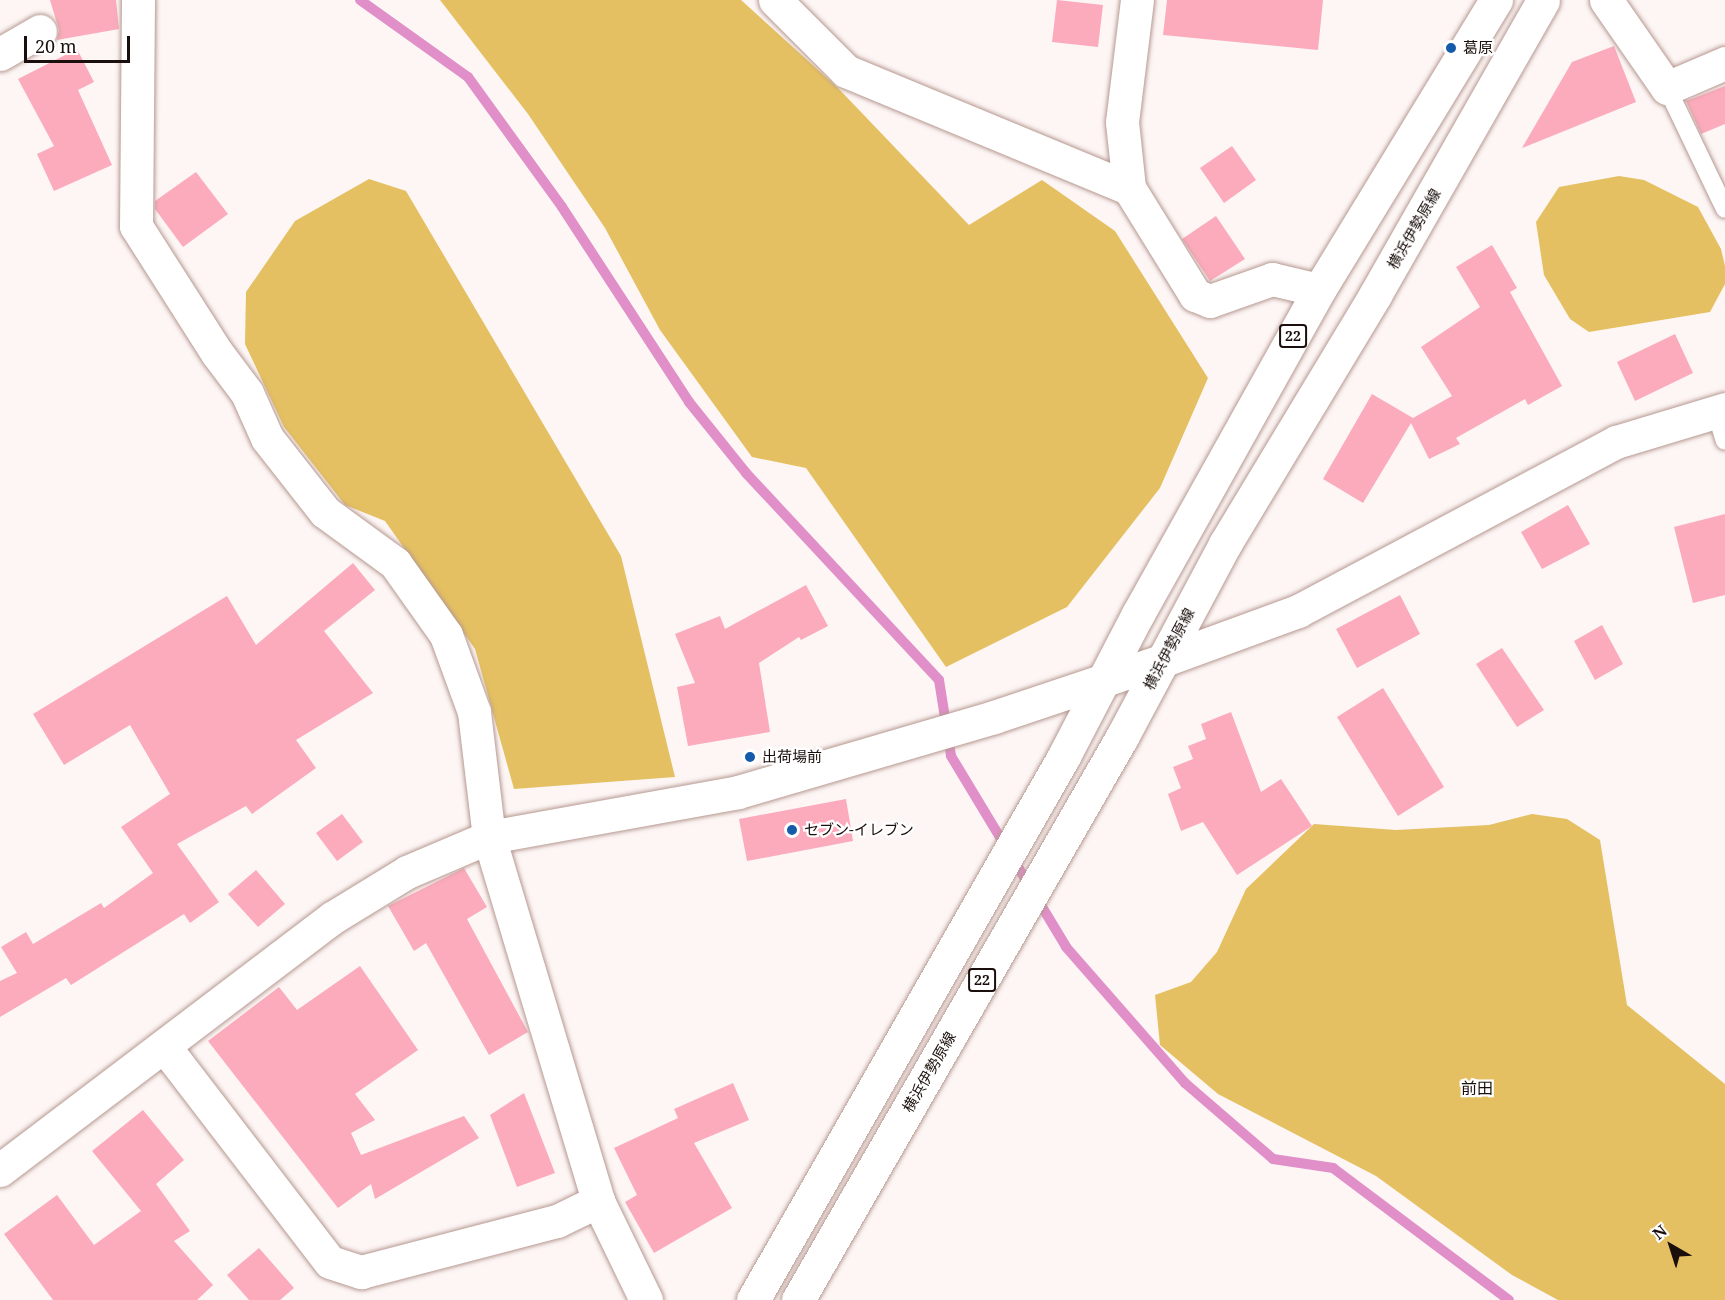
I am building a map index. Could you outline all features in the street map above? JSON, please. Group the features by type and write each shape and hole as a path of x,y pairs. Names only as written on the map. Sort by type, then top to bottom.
{"street":[{"path":"138,0 136,226 217,353 247,393 267,438 325,512 394,563 446,634 474,712 489,837 598,1201 646,1300"},
{"path":"775,0 846,71 1086,174 1129,188"},
{"path":"1137,0 1122,122 1129,188 1195,296 1210,301 1272,279 1319,290"},
{"name":"22","path":"753,1300 1104,681 1319,290 1496,0"},
{"name":"横浜伊勢原線","path":"798,1300 1164,660 1226,544 1376,296 1543,0"},
{"path":"1606,0 1667,88 1725,63"},
{"path":"0,54 40,31"},
{"path":"0,1170 333,918 407,872 489,837 738,792 994,717 1104,681 1298,611 1616,442 1722,421"},
{"path":"164,1046 330,1262 361,1272 557,1221 598,1201"}],"lane":[{"path":"1667,88 1725,209"}],"shaded area":[{"path":"440,0 741,0 838,88 969,225 1042,180 1115,231 1208,378 1160,488 1067,607 946,667 806,468 752,457 660,330 605,228 528,114"},
{"path":"1619,176 1644,180 1698,207 1721,249 1725,266 1725,284 1710,312 1589,332 1570,319 1544,275 1536,222 1559,187"},
{"path":"369,179 406,191 621,556 675,777 514,789 475,649 385,521 345,505 284,427 245,344 246,292 295,221"},
{"path":"1532,814 1567,819 1600,840 1627,1005 1725,1084 1725,1300 1558,1300 1512,1275 1376,1176 1218,1094 1160,1045 1155,995 1191,982 1217,952 1246,889 1314,824 1396,830 1489,825"}],"building":[{"path":"50,0 116,0 119,29 57,40 59,30"},
{"path":"1057,0 1103,5 1098,47 1052,42"},
{"path":"1167,0 1323,0 1318,50 1163,35"},
{"path":"1614,46 1636,102 1522,148 1572,62"},
{"path":"77,49 94,82 78,90 112,165 54,191 37,154 54,146 18,79"},
{"path":"1725,86 1725,124 1701,134 1686,101"},
{"path":"1232,146 1256,180 1224,203 1200,168"},
{"path":"196,172 228,214 183,247 155,209 155,201"},
{"path":"1216,216 1245,259 1210,281 1182,239"},
{"path":"1492,245 1517,288 1510,292 1562,386 1528,405 1525,399 1456,438 1460,444 1429,459 1411,423 1363,503 1323,479 1372,394 1413,418 1452,396 1421,347 1480,307 1456,267"},
{"path":"1675,334 1693,373 1635,401 1617,362"},
{"path":"1568,505 1590,544 1542,569 1521,532"},
{"path":"1725,514 1725,595 1693,603 1674,527"},
{"path":"353,563 375,590 324,631 373,693 296,740 316,768 252,814 246,806 177,844 219,902 190,923 184,914 71,985 66,978 0,1017 0,981 17,973 1,947 26,932 33,944 101,903 104,908 153,873 121,827 170,794 130,725 64,765 33,714 227,596 256,645"},
{"path":"806,585 828,626 801,640 799,637 759,663 770,732 688,746 677,687 695,683 675,634 720,616 725,629"},
{"path":"1400,595 1420,634 1357,668 1336,629"},
{"path":"1602,625 1623,664 1595,680 1574,641"},
{"path":"1502,648 1544,710 1517,727 1476,664"},
{"path":"1383,688 1444,787 1398,816 1337,717"},
{"path":"1231,712 1261,792 1281,779 1312,826 1237,875 1203,822 1181,831 1168,794 1181,788 1173,767 1193,759 1188,746 1206,739 1201,724"},
{"path":"846,799 853,841 747,861 739,819"},
{"path":"342,814 363,842 337,861 316,833"},
{"path":"464,868 487,907 467,919 528,1032 489,1055 426,943 414,951 388,906"},
{"path":"256,870 285,904 258,927 228,894"},
{"path":"360,966 418,1050 355,1094 375,1120 351,1133 361,1155 464,1116 479,1138 375,1199 371,1184 338,1208 208,1041 279,987 297,1010"},
{"path":"733,1083 749,1120 694,1143 732,1208 654,1253 625,1202 637,1195 614,1148 678,1118 674,1109"},
{"path":"524,1093 555,1173 517,1187 490,1115"},
{"path":"143,1110 184,1160 156,1184 190,1231 174,1241 213,1285 197,1300 53,1300 4,1234 57,1195 94,1245 141,1211 92,1151"},
{"path":"259,1248 294,1288 280,1300 249,1300 227,1275"}],"waterway":[{"path":"360,0 468,77 562,207 689,402 746,473 939,680 951,756 1066,947 1185,1083 1273,1159 1333,1168 1509,1300"}],"place":[{"name":"葛原","path":"1451,48"},
{"name":"出荷場前","path":"750,757"},
{"name":"セブン-イレブン","path":"792,830"}],"district":[{"name":"前田","path":"1477,1088"}]}
